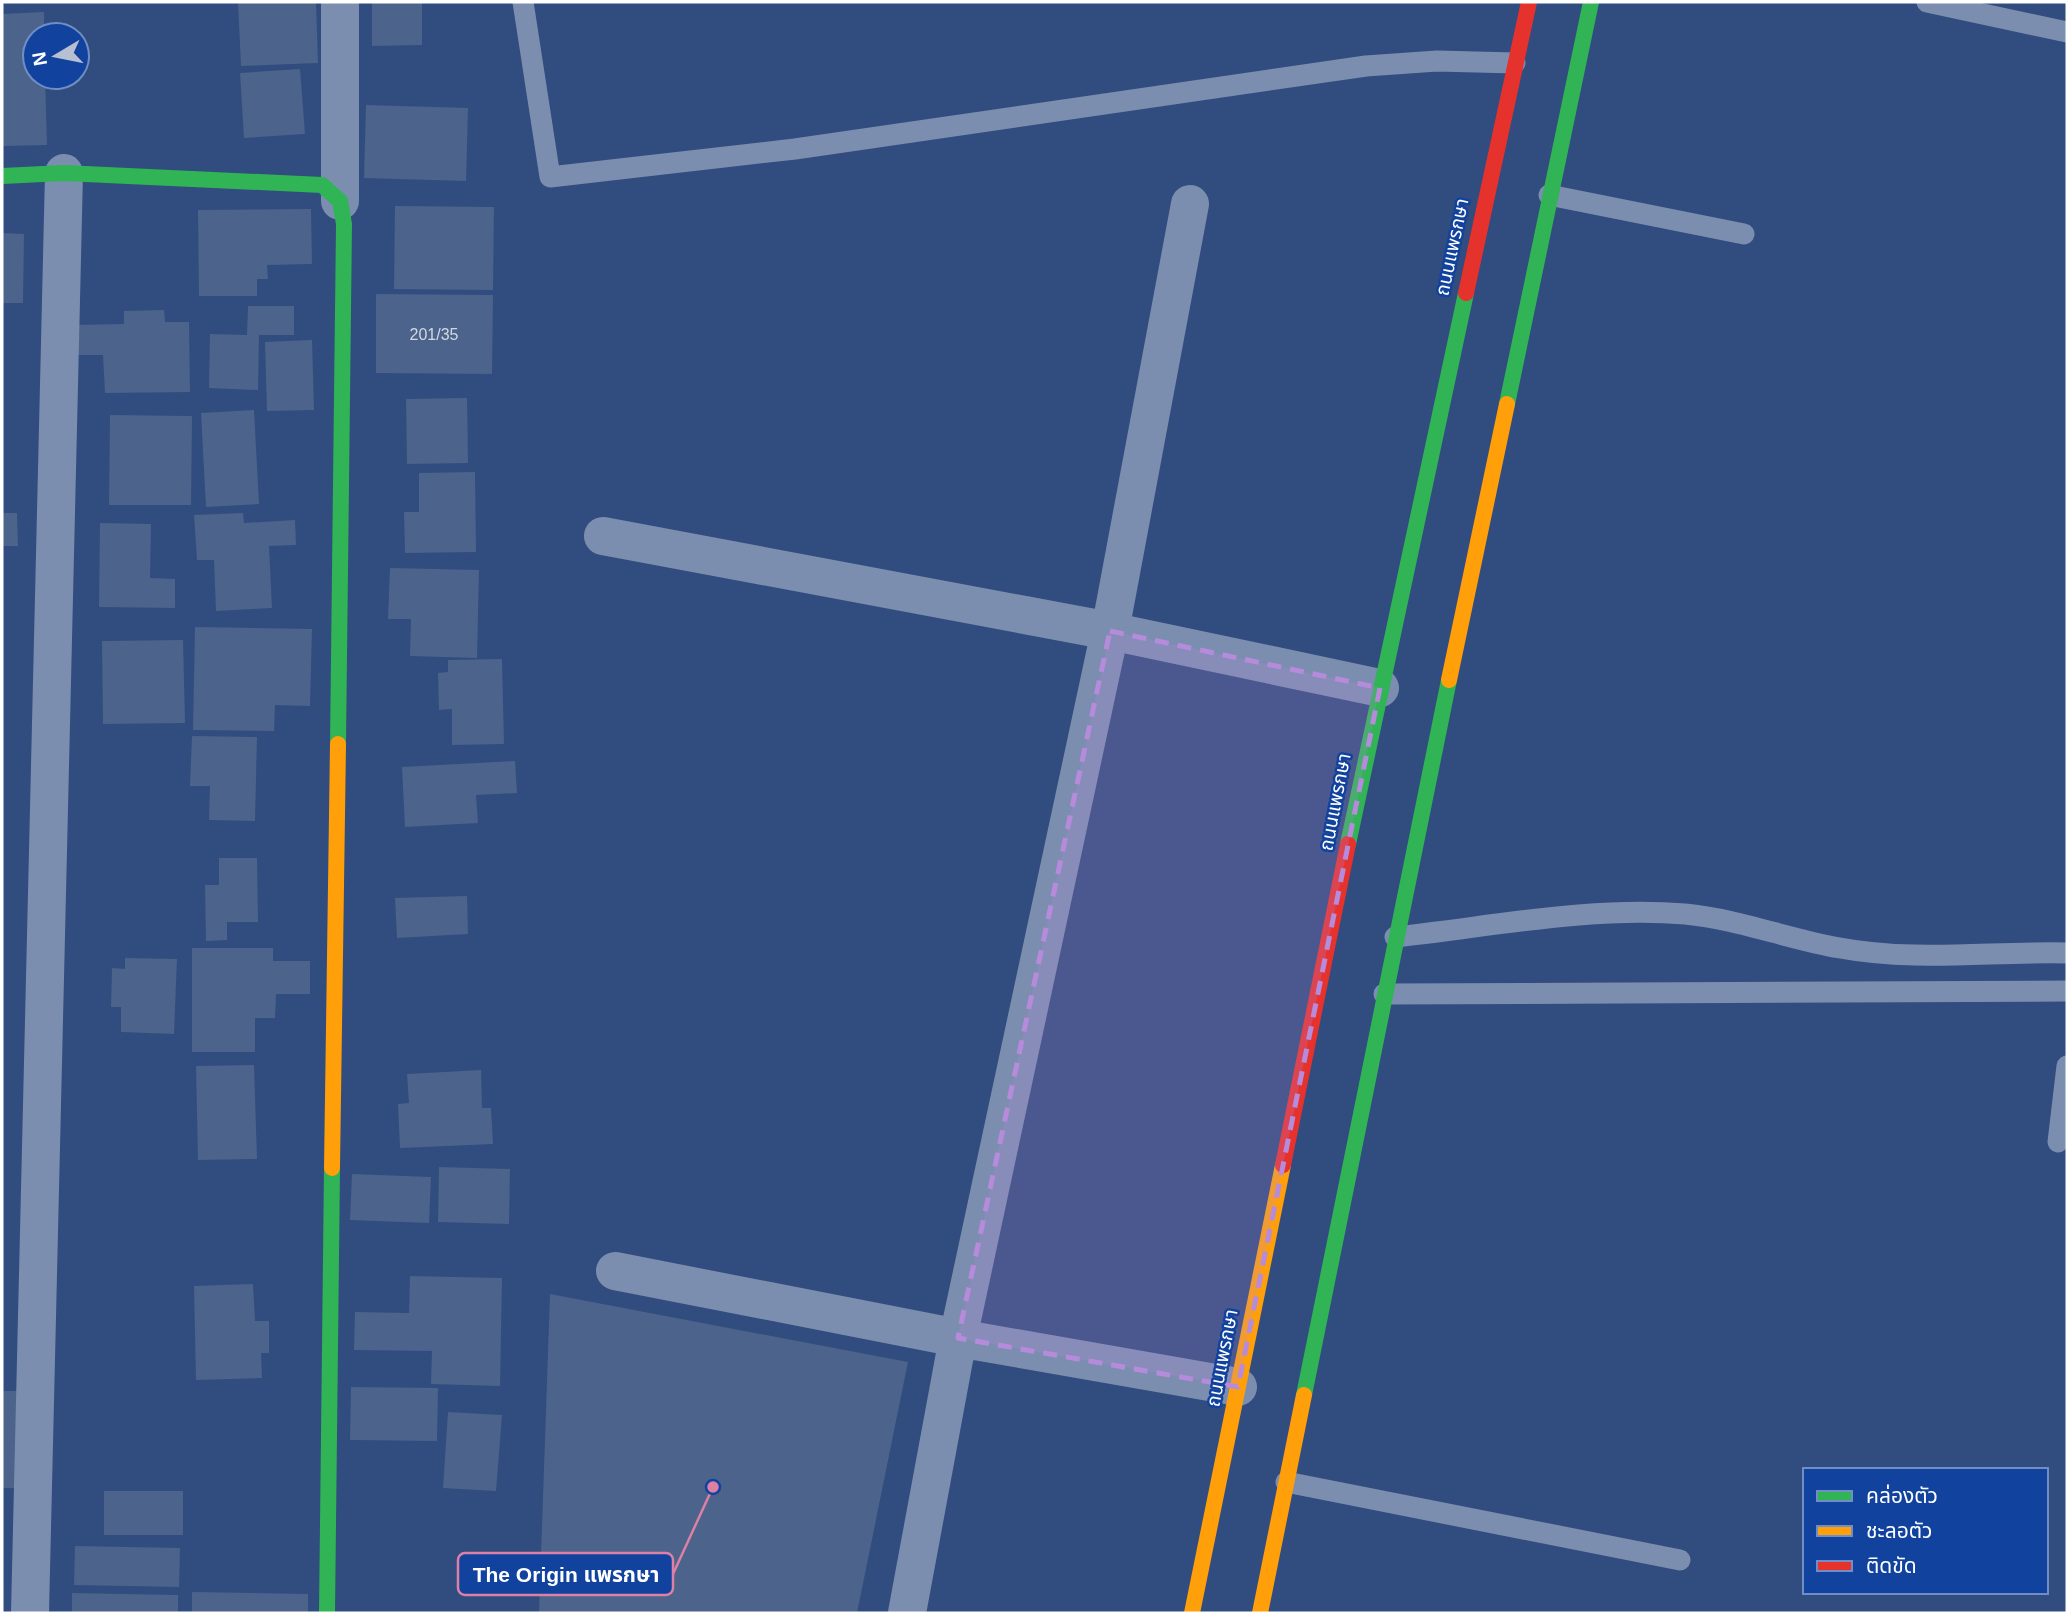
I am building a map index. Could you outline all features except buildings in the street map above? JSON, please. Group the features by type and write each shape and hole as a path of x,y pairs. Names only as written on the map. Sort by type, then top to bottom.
{"main road":[{"name":"ถนนแพรกษา","path":"1192,1613 1380,688 1529,2"},
{"path":"1259,1613 1395,937 1591,2"},
{"path":"2,176 64,173 322,185 340,201 344,238 327,1613"}],"street":[{"path":"340,2 340,201"},
{"path":"30,1613 64,173"},
{"path":"907,1613 958,1338 1110,631 1189,204"},
{"path":"603,536 1110,631 1380,688"},
{"path":"615,1271 958,1338 1238,1387"}],"lane":[{"path":"523,2 550,177 795,149 1366,66 1437,61 1515,63"},
{"path":"1927,2 2067,32"},
{"path":"1549,195 1744,234"},
{"path":"1395,937 1598,914 1685,914 1761,928 1839,948 1888,954 2067,953"},
{"path":"1384,994 2067,991"},
{"path":"2058,1142 2067,1066"},
{"path":"1286,1482 1680,1560"}],"highlighted area":[{"path":"1110,631 1380,688 1238,1387 958,1338"}],"traffic: fast":[{"path":"1507,404 1591,2"},
{"path":"2,176 64,173 322,185 340,201 344,224 338,744"},
{"path":"1348,844 1466,293"},
{"path":"1304,1395 1449,680"},
{"path":"327,1613 332,1168"}],"traffic: slow":[{"path":"1449,680 1507,404"},
{"path":"332,1168 338,744"},
{"path":"1192,1613 1283,1165"},
{"path":"1260,1613 1304,1395"}],"traffic: jam":[{"path":"1466,293 1529,2"},
{"path":"1283,1165 1348,844"}],"place":[{"name":"The Origin แพรกษา","path":"713,1487"}]}
